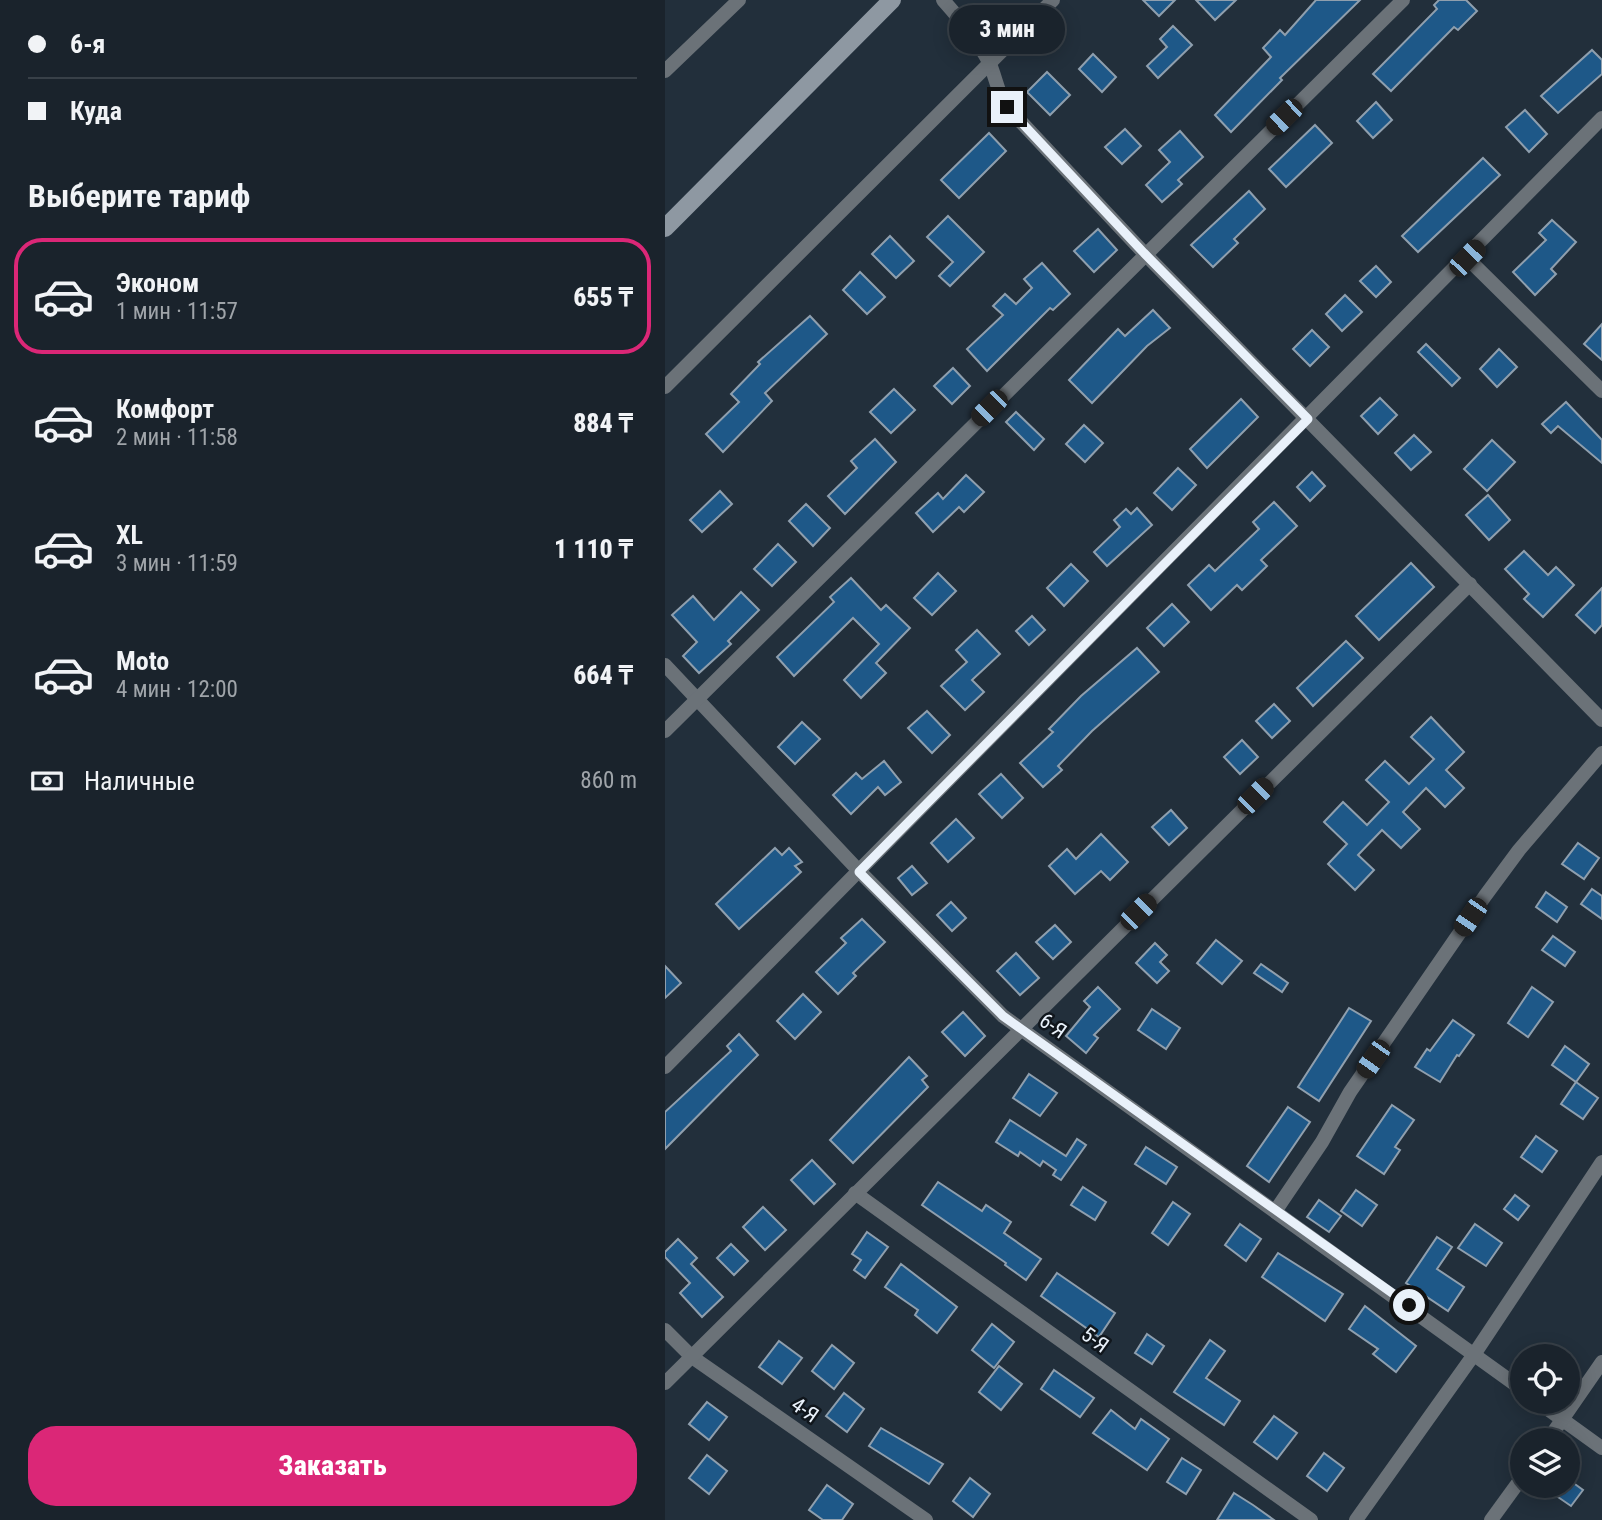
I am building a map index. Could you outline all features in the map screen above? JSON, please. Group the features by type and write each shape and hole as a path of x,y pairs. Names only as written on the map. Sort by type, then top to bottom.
{"main road":[{"path":"665,228 893,0"}],"street":[{"path":"665,71 739,0"},
{"path":"943,0 972,35 990,64 994,83 1007,107 1144,253 1602,720"},
{"path":"665,387 1053,0"},
{"path":"665,730 1144,253 1403,0"},
{"path":"665,1067 1467,258 1602,118"},
{"path":"1467,258 1602,391"},
{"path":"665,1383 1470,584"},
{"name":"6-Я","path":"665,665 859,872 1003,1016 1510,1380"},
{"path":"1276,1210 1322,1142 1350,1092 1485,896 1519,850 1602,753"},
{"path":"1356,1520 1475,1353 1602,1162"},
{"name":"5-Я","path":"855,1193 1311,1520"},
{"name":"4-Я","path":"665,1330 692,1357 926,1520"},
{"path":"1556,1428 1602,1362"},
{"path":"1554,1414 1602,1448"},
{"path":"1491,1520 1510,1494"}],"building":[{"path":"1143,0 1175,0 1159,16"},
{"path":"1196,0 1236,0 1215,20"},
{"path":"1316,0 1360,0 1280,78 1282,80 1231,132 1215,115 1271,57 1263,48 1280,30 1285,35"},
{"path":"1439,0 1466,0 1477,11 1458,30 1454,27 1391,91 1373,74 1437,9 1434,5"},
{"path":"1173,26 1192,45 1158,78 1147,66 1167,47 1160,39"},
{"path":"1592,50 1602,60 1602,74 1558,113 1541,96"},
{"path":"1093,54 1116,77 1102,92 1079,69"},
{"path":"1047,72 1070,95 1050,115 1027,92"},
{"path":"1376,102 1392,120 1373,138 1357,121"},
{"path":"1525,110 1547,134 1529,152 1506,127"},
{"path":"1315,125 1332,143 1286,187 1269,169"},
{"path":"1125,129 1141,146 1122,164 1105,147"},
{"path":"1180,131 1203,157 1178,180 1182,184 1162,202 1146,185 1170,162 1159,150"},
{"path":"989,133 1006,151 959,198 941,180"},
{"path":"1483,158 1500,175 1418,252 1402,236"},
{"path":"1249,191 1265,209 1234,239 1238,243 1213,267 1191,245"},
{"path":"948,216 984,252 950,286 939,276 953,262 927,237"},
{"path":"1552,220 1576,242 1551,269 1556,274 1535,295 1513,272 1546,240 1539,233"},
{"path":"1098,229 1117,250 1094,272 1074,251"},
{"path":"890,236 914,261 896,278 872,254"},
{"path":"1042,263 1070,294 1053,310 1050,308 987,371 967,349 1003,315 993,306 1005,294 1016,304 1032,288 1024,279"},
{"path":"1376,266 1391,282 1376,297 1360,281"},
{"path":"860,272 885,297 867,314 843,290"},
{"path":"1345,295 1362,312 1342,331 1326,314"},
{"path":"1153,310 1170,328 1147,346 1092,403 1069,380 1118,329 1125,336"},
{"path":"810,316 827,334 765,393 772,401 723,452 706,434 739,402 731,394 760,364 758,362"},
{"path":"1602,324 1602,360 1584,344"},
{"path":"1312,330 1329,347 1310,366 1293,349"},
{"path":"1426,344 1460,378 1452,386 1418,352"},
{"path":"1499,349 1517,367 1497,387 1480,369"},
{"path":"953,368 970,386 952,404 934,386"},
{"path":"894,389 915,410 891,433 870,412"},
{"path":"1380,398 1397,415 1378,434 1361,416"},
{"path":"1241,399 1258,417 1207,468 1190,449"},
{"path":"1566,402 1602,440 1602,463 1558,426 1551,433 1542,424"},
{"path":"1016,412 1044,439 1034,450 1006,422"},
{"path":"1084,425 1103,443 1085,462 1066,444"},
{"path":"1414,435 1431,452 1411,470 1395,453"},
{"path":"875,439 896,462 845,514 828,496 857,468 851,461"},
{"path":"1492,440 1515,462 1487,491 1464,469"},
{"path":"1178,468 1196,485 1172,510 1154,493"},
{"path":"1312,472 1325,486 1310,501 1297,487"},
{"path":"966,475 984,492 964,512 959,507 933,532 916,513 938,493 943,499"},
{"path":"720,491 732,504 702,532 690,520"},
{"path":"1488,495 1510,520 1489,540 1466,515"},
{"path":"1274,502 1297,526 1261,560 1267,566 1242,590 1237,585 1211,610 1188,585 1209,565 1215,571 1259,529 1253,522"},
{"path":"806,504 830,528 813,546 789,521"},
{"path":"1137,508 1152,525 1107,566 1094,552 1120,527 1114,520 1126,509 1131,514"},
{"path":"778,544 796,562 772,586 754,569"},
{"path":"1524,551 1548,575 1556,567 1574,585 1543,617 1524,599 1529,594 1505,569"},
{"path":"1411,563 1434,587 1379,640 1356,616"},
{"path":"1071,564 1088,581 1064,606 1047,588"},
{"path":"938,573 956,591 932,615 914,598"},
{"path":"851,578 881,610 886,605 910,628 876,663 886,673 861,698 844,680 879,644 853,618 794,676 777,657 834,602 830,597"},
{"path":"1602,588 1602,625 1595,633 1576,615"},
{"path":"741,592 759,610 728,641 731,644 699,673 683,656 697,642 672,615 693,596 714,620"},
{"path":"1172,604 1189,622 1164,646 1147,628"},
{"path":"1032,616 1045,630 1029,645 1016,631"},
{"path":"977,630 1000,654 972,680 984,692 965,710 941,686 967,662 956,650"},
{"path":"1346,641 1363,658 1313,706 1297,688"},
{"path":"1137,648 1159,672 1092,731 1058,766 1062,770 1043,787 1020,763 1053,732 1049,729 1081,696"},
{"path":"1274,704 1290,721 1272,738 1256,721"},
{"path":"927,711 950,735 932,753 908,728"},
{"path":"1431,717 1464,752 1446,770 1464,788 1445,807 1426,788 1403,812 1420,829 1401,848 1382,830 1358,855 1374,870 1355,890 1328,864 1347,844 1324,822 1343,802 1367,825 1389,802 1366,780 1385,761 1409,784 1434,759 1411,737"},
{"path":"802,722 820,739 795,764 778,747"},
{"path":"1242,740 1258,757 1240,774 1224,757"},
{"path":"884,761 901,782 885,795 878,787 851,814 833,795 856,773 862,779"},
{"path":"1001,774 1023,798 1002,818 979,794"},
{"path":"1171,810 1187,828 1169,845 1152,827"},
{"path":"956,819 974,838 948,862 931,843"},
{"path":"1101,834 1128,862 1110,880 1101,871 1075,894 1049,866 1067,849 1076,859"},
{"path":"1578,843 1599,858 1584,879 1562,864"},
{"path":"775,848 782,855 789,848 802,862 795,866 801,872 739,929 716,904"},
{"path":"912,866 927,883 912,895 898,878"},
{"path":"1592,889 1602,896 1602,919 1581,904"},
{"path":"1546,892 1567,907 1557,922 1536,907"},
{"path":"951,902 966,918 952,931 937,915"},
{"path":"862,919 885,942 853,973 856,976 838,994 816,972 846,943 841,938"},
{"path":"1055,925 1071,942 1053,959 1036,942"},
{"path":"1553,936 1575,952 1565,966 1542,950"},
{"path":"1216,940 1242,961 1222,984 1197,963"},
{"path":"1155,943 1167,955 1160,962 1169,971 1157,983 1136,963"},
{"path":"1016,953 1039,978 1020,995 997,971"},
{"path":"1261,964 1288,983 1282,992 1254,973"},
{"path":"665,966 681,983 665,998"},
{"path":"1098,987 1120,1009 1094,1035 1098,1038 1086,1053 1066,1036 1090,1007 1084,1001"},
{"path":"1532,987 1553,1002 1528,1037 1508,1023"},
{"path":"803,994 821,1012 795,1039 777,1021"},
{"path":"1349,1008 1371,1021 1319,1101 1298,1087"},
{"path":"1152,1009 1180,1028 1166,1049 1138,1030"},
{"path":"963,1012 985,1036 965,1056 942,1032"},
{"path":"1453,1020 1474,1035 1440,1082 1415,1067"},
{"path":"739,1034 758,1055 665,1149 665,1112 731,1051 727,1046"},
{"path":"1565,1046 1589,1064 1576,1082 1552,1065"},
{"path":"909,1057 927,1076 922,1080 928,1087 853,1163 830,1140"},
{"path":"1029,1074 1057,1093 1040,1116 1013,1098"},
{"path":"1576,1082 1598,1098 1583,1119 1561,1104"},
{"path":"1392,1105 1414,1120 1395,1147 1400,1150 1384,1174 1357,1156"},
{"path":"1288,1107 1310,1122 1269,1182 1247,1166"},
{"path":"1010,1120 1066,1156 1077,1139 1086,1145 1061,1180 1053,1175 1056,1170 1043,1161 1040,1166 1020,1152 1018,1156 996,1142"},
{"path":"1536,1136 1557,1151 1542,1172 1521,1157"},
{"path":"1146,1147 1177,1167 1166,1184 1135,1164"},
{"path":"812,1160 835,1184 814,1204 791,1180"},
{"path":"938,1182 982,1211 986,1205 1011,1222 1004,1233 1041,1259 1026,1280 922,1205"},
{"path":"1083,1187 1106,1202 1095,1220 1071,1205"},
{"path":"1356,1190 1377,1205 1362,1226 1341,1211"},
{"path":"1515,1195 1529,1206 1518,1220 1504,1209"},
{"path":"1319,1200 1341,1216 1329,1232 1307,1217"},
{"path":"1173,1202 1190,1214 1168,1245 1152,1233"},
{"path":"763,1207 786,1230 765,1250 743,1227"},
{"path":"1240,1224 1261,1239 1246,1261 1225,1245"},
{"path":"1475,1224 1502,1243 1486,1266 1458,1248"},
{"path":"867,1232 888,1247 865,1278 854,1270 861,1260 852,1254"},
{"path":"1437,1237 1452,1247 1437,1269 1464,1287 1448,1311 1406,1283"},
{"path":"678,1239 697,1258 691,1264 723,1297 702,1317 680,1293 690,1283 665,1257 665,1252"},
{"path":"731,1244 748,1261 734,1275 717,1258"},
{"path":"1278,1253 1343,1294 1325,1321 1262,1277"},
{"path":"901,1264 957,1307 937,1333 915,1315 918,1310 885,1287"},
{"path":"1057,1273 1115,1313 1099,1337 1041,1296"},
{"path":"1365,1306 1416,1346 1396,1372 1373,1354 1378,1349 1349,1329"},
{"path":"992,1324 1014,1342 994,1368 972,1350"},
{"path":"1147,1334 1164,1346 1152,1364 1135,1353"},
{"path":"1210,1340 1225,1351 1206,1378 1240,1401 1224,1425 1174,1392"},
{"path":"779,1341 802,1358 782,1384 759,1367"},
{"path":"832,1345 854,1363 834,1389 812,1371"},
{"path":"999,1366 1022,1384 1001,1410 979,1392"},
{"path":"1054,1370 1094,1398 1080,1417 1041,1389"},
{"path":"844,1393 864,1409 847,1432 826,1416"},
{"path":"707,1402 727,1417 709,1440 689,1424"},
{"path":"1111,1410 1135,1429 1141,1419 1169,1439 1147,1470 1093,1433"},
{"path":"1274,1416 1297,1433 1277,1459 1254,1442"},
{"path":"881,1428 943,1464 929,1484 869,1446"},
{"path":"1324,1453 1344,1468 1327,1491 1307,1476"},
{"path":"707,1455 727,1471 709,1494 689,1478"},
{"path":"1182,1458 1201,1470 1186,1494 1167,1482"},
{"path":"970,1478 990,1494 973,1517 953,1501"},
{"path":"827,1485 853,1504 842,1520 823,1520 809,1510"},
{"path":"1234,1493 1253,1505 1274,1520 1217,1520"},
{"path":"1559,1498 1577,1498 1571,1506"}],"route":[{"path":"1007,107 1144,253 1308,419 859,872 1003,1016 1409,1305"}]}
